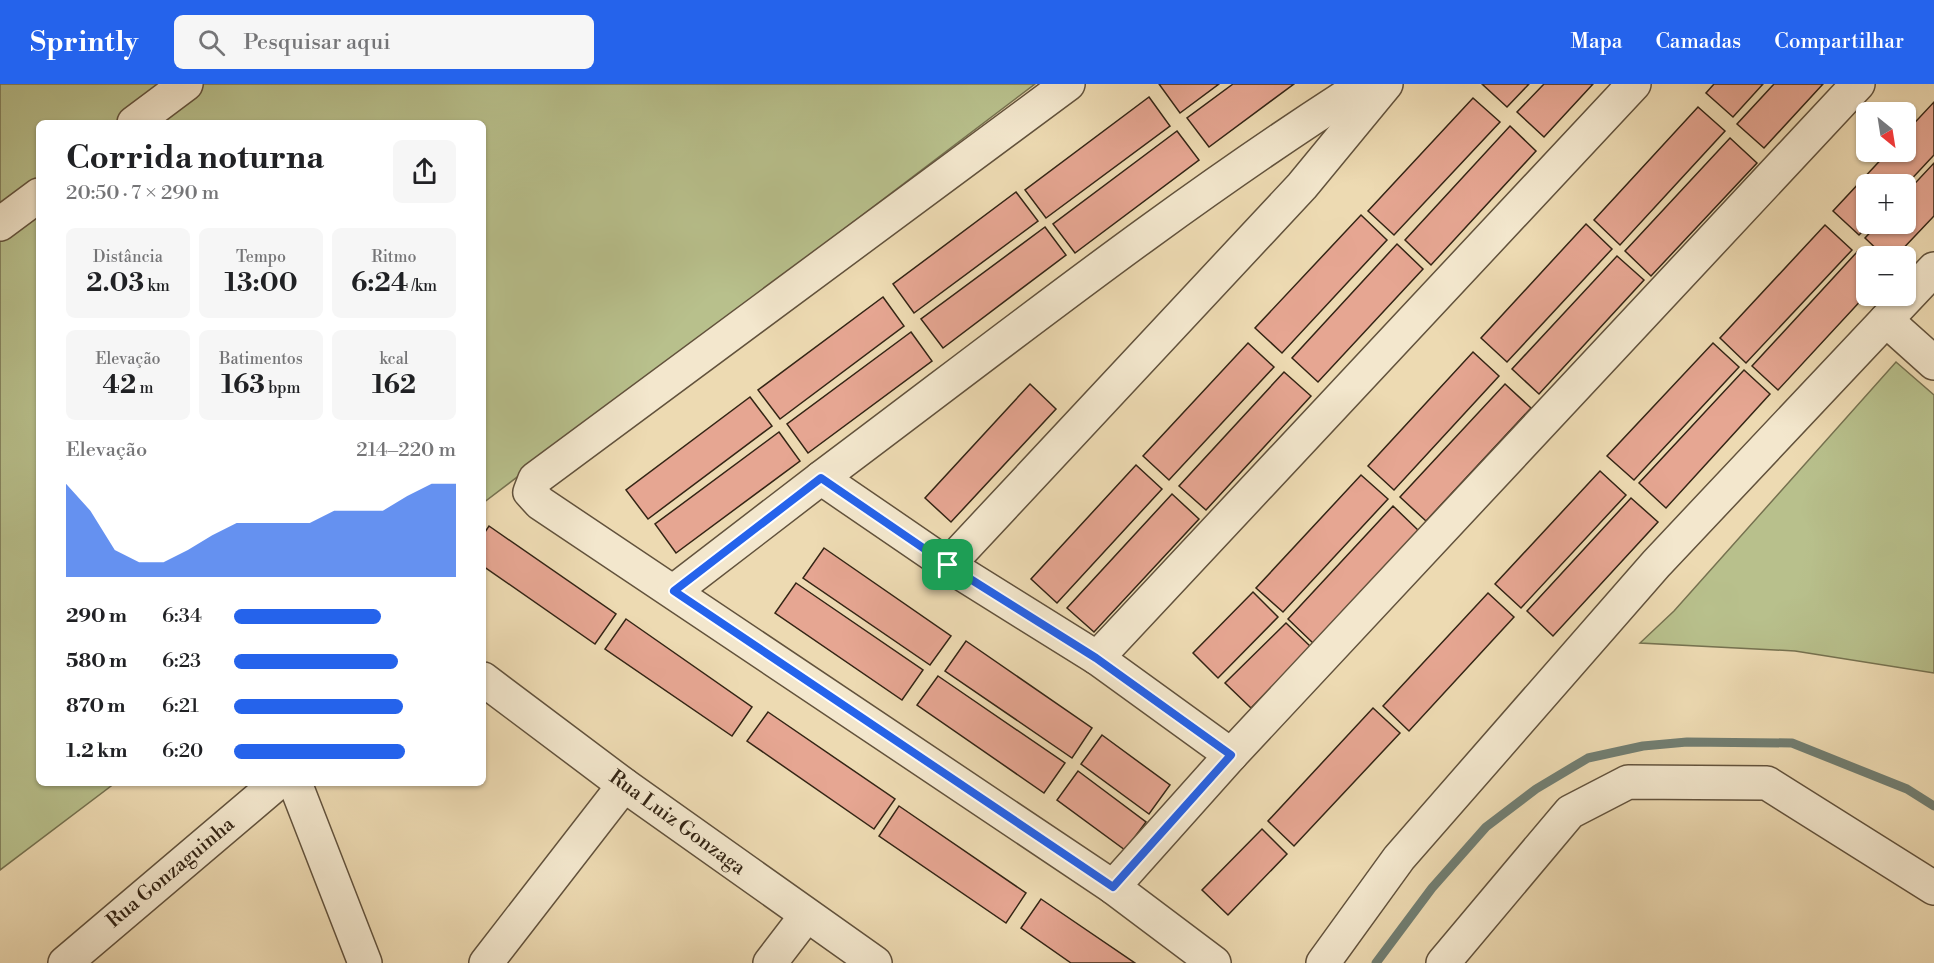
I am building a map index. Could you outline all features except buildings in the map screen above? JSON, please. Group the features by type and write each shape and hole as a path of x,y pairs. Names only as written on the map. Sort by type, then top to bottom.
{"street":[{"path":"138,120 186,84"},
{"path":"1068,84 535,479 530,492 540,503 1113,887 1214,963"},
{"path":"674,591 821,478 1180,210 1294,129 1365,84"},
{"path":"948,565 1302,186 1386,84"},
{"path":"1096,658 1634,84"},
{"path":"1113,887 1231,755 1858,84"},
{"path":"0,224 36,197"},
{"path":"1323,963 1399,858 1625,599 1934,269"},
{"path":"1886,320 1934,363"},
{"path":"821,478 948,565 1096,658 1231,755"},
{"name":"Rua Luiz Gonzaga","path":"486,681 624,785 874,963"},
{"path":"1443,963 1570,813 1628,782 1767,783 1934,888"},
{"path":"486,963 624,785"},
{"name":"Rua Gonzaguinha","path":"65,963 273,786"},
{"path":"296,786 365,963"},
{"path":"770,963 806,916"}],"green space":[{"path":"0,84 1035,84 486,501 486,120 36,120 36,786 111,786 0,870"},
{"path":"1896,362 1934,395 1934,673 1795,651 1640,643 1674,611"}],"waterway":[{"name":"Rua Luiz Gonzaga","path":"1376,963 1432,888 1486,827 1536,789 1588,758 1643,746 1687,742 1792,743 1907,789 1934,806"}],"route":[{"path":"821,478 948,565 1096,658 1231,755 1113,887 674,591 821,478"}]}
